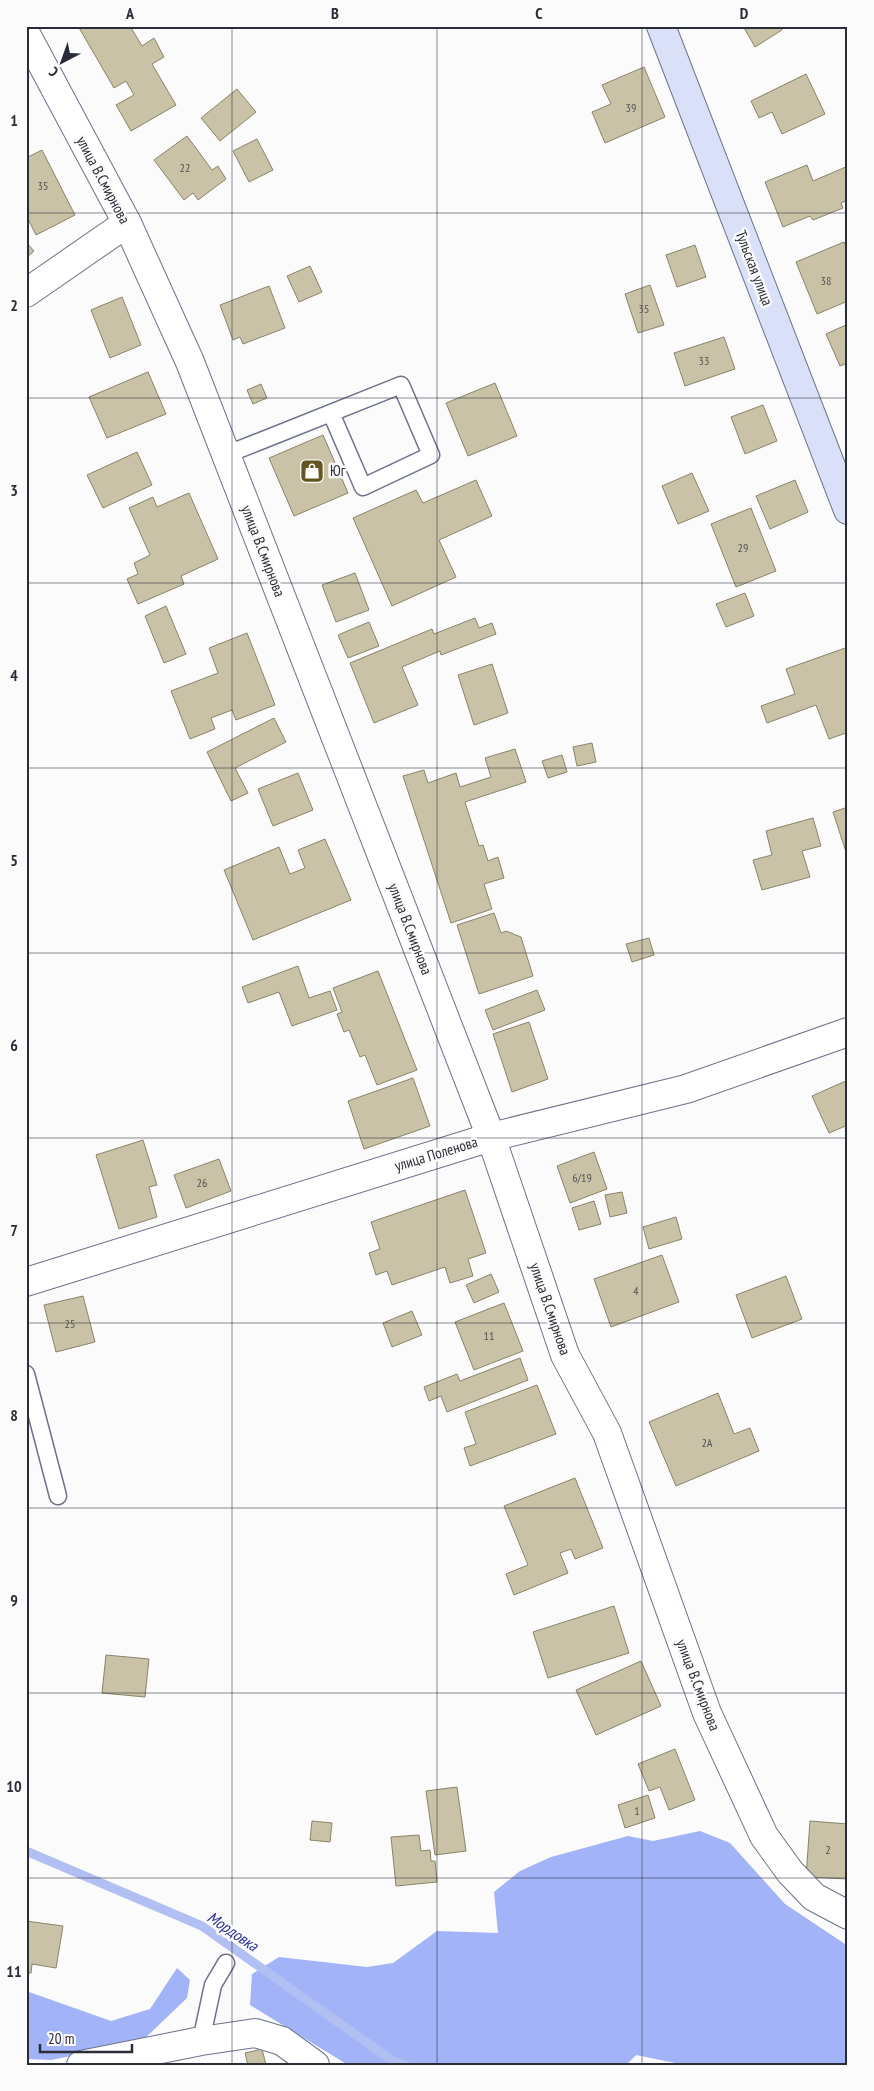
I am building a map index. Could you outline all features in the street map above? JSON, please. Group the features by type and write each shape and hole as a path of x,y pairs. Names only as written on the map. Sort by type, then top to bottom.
{"main road":[{"name":"Тульская улица","path":"661,26 845,494"}],"street":[{"name":"улица В.Смирнова","path":"26,34 127,223 190,362 491,1137 564,1355 607,1433 707,1713 764,1836 790,1872 814,1897 848,1915"},
{"path":"26,293 127,223"},
{"name":"улица Поленова","path":"26,1282 491,1137 686,1090 848,1032"},
{"path":"81,2065 201,2041 254,2033 282,2040 315,2065"}],"lane":[{"path":"225,455 401,385 431,456 363,486 331,413"},
{"path":"26,1374 58,1496"},
{"path":"201,2041 213,1985 226,1963"}],"shaded area":[{"path":"700,1831 730,1843 785,1904 848,1946 848,2065 685,2065 636,2055 626,2065 348,2065 250,2005 252,1974 279,1957 367,1967 393,1963 437,1931 498,1933 494,1892 520,1871 551,1857 628,1836 653,1841"},
{"path":"177,1968 190,1980 187,1998 141,2042 51,2060 26,2059 26,1992 111,2021 150,2009"}],"building":[{"path":"78,26 130,26 142,46 154,38 164,57 152,64 176,105 131,131 116,105 134,95 126,81 114,88"},
{"path":"743,26 779,26 782,30 755,47"},
{"path":"644,67 665,117 605,143 592,112 611,104 602,85"},
{"path":"806,74 825,114 782,134 772,112 759,118 751,101"},
{"path":"237,89 256,112 220,141 201,118"},
{"path":"187,136 212,170 218,166 226,179 198,200 193,193 184,200 154,160"},
{"path":"257,139 273,170 249,182 233,151"},
{"path":"42,150 75,215 36,235 26,215 26,158"},
{"path":"807,165 813,181 848,166 848,200 841,203 843,208 813,220 810,216 783,227 765,182"},
{"path":"26,242 34,251 26,258"},
{"path":"844,242 848,250 848,301 817,314 796,262"},
{"path":"695,245 706,277 677,287 666,255"},
{"path":"310,266 322,292 299,302 287,276"},
{"path":"650,285 664,325 638,333 625,294"},
{"path":"269,286 285,328 243,344 240,337 233,340 220,305"},
{"path":"122,297 141,345 110,358 91,310"},
{"path":"848,324 848,363 840,366 826,334"},
{"path":"724,337 735,369 685,386 674,353"},
{"path":"148,372 166,414 107,438 89,397"},
{"path":"495,383 517,436 468,456 446,403"},
{"path":"261,384 267,398 253,404 247,390"},
{"path":"763,405 777,441 745,454 731,417"},
{"path":"323,435 348,493 294,516 269,458"},
{"path":"137,452 152,485 103,508 87,475"},
{"path":"692,473 709,511 678,524 662,486"},
{"path":"476,480 492,516 439,540 456,577 392,606 353,518 416,490 423,503"},
{"path":"795,480 808,512 770,529 756,496"},
{"path":"189,493 218,559 181,576 184,584 138,604 127,579 138,574 134,563 150,555 129,508 153,497 157,507"},
{"path":"751,508 776,571 736,587 711,524"},
{"path":"355,573 369,610 336,622 322,585"},
{"path":"745,593 754,616 726,627 716,604"},
{"path":"166,606 186,654 164,663 145,616"},
{"path":"475,618 479,628 492,623 496,634 441,655 440,651 402,667 418,705 374,723 350,663 432,629 434,634"},
{"path":"369,622 379,646 348,658 338,635"},
{"path":"247,633 275,705 236,720 232,710 211,718 215,729 190,739 171,691 218,673 209,648"},
{"path":"848,647 848,738 846,733 829,739 816,705 767,723 761,706 795,694 786,669"},
{"path":"492,664 508,713 474,725 458,675"},
{"path":"274,718 286,742 235,768 248,793 231,801 207,752"},
{"path":"592,743 596,762 577,766 573,747"},
{"path":"515,749 526,782 465,802 479,846 483,845 488,861 498,857 504,878 484,884 492,909 451,923 403,776 424,770 428,783 456,773 460,787 491,777 485,758"},
{"path":"562,755 567,772 548,778 542,761"},
{"path":"298,773 313,810 273,826 258,789"},
{"path":"848,807 848,858 833,812"},
{"path":"813,818 821,846 802,851 810,877 762,890 753,860 772,855 766,831"},
{"path":"325,839 351,900 253,940 224,870 279,847 290,874 305,868 298,850"},
{"path":"494,913 501,933 506,931 521,937 533,976 479,994 457,925"},
{"path":"649,938 654,955 632,962 626,944"},
{"path":"298,966 309,998 330,991 337,1010 292,1026 279,992 248,1003 242,987"},
{"path":"378,971 417,1070 377,1085 365,1055 360,1057 349,1030 344,1032 337,1014 342,1012 333,988"},
{"path":"537,990 545,1010 493,1030 485,1010"},
{"path":"529,1022 548,1079 512,1092 493,1034"},
{"path":"413,1078 430,1126 364,1149 348,1101"},
{"path":"848,1080 848,1125 829,1133 812,1096"},
{"path":"143,1140 157,1185 149,1187 157,1217 119,1229 96,1155"},
{"path":"594,1152 607,1189 570,1203 557,1166"},
{"path":"219,1159 231,1191 186,1208 174,1175"},
{"path":"465,1190 486,1253 468,1259 473,1276 450,1283 445,1267 392,1285 387,1271 376,1275 369,1253 380,1249 371,1222"},
{"path":"622,1192 627,1213 610,1217 605,1195"},
{"path":"594,1201 601,1224 579,1230 572,1208"},
{"path":"676,1217 682,1239 649,1249 643,1227"},
{"path":"662,1255 679,1302 611,1327 594,1279"},
{"path":"491,1274 499,1292 474,1303 466,1285"},
{"path":"786,1276 802,1319 752,1338 736,1295"},
{"path":"83,1296 95,1342 56,1352 44,1305"},
{"path":"504,1303 523,1351 474,1370 455,1322"},
{"path":"412,1311 422,1335 392,1347 383,1323"},
{"path":"520,1358 528,1380 447,1412 441,1396 429,1401 424,1387 457,1374 460,1381"},
{"path":"537,1385 556,1434 470,1466 464,1448 476,1444 465,1412"},
{"path":"718,1393 734,1434 750,1428 759,1451 676,1486 649,1422"},
{"path":"575,1478 603,1548 575,1559 571,1549 560,1553 568,1573 514,1595 506,1574 528,1565 504,1506"},
{"path":"614,1606 629,1653 548,1678 533,1632"},
{"path":"106,1655 149,1659 145,1697 102,1693"},
{"path":"641,1661 661,1706 596,1735 576,1690"},
{"path":"675,1749 695,1800 669,1810 660,1787 649,1791 638,1764"},
{"path":"457,1787 466,1851 435,1855 426,1791"},
{"path":"648,1795 655,1818 625,1828 618,1805"},
{"path":"312,1821 332,1823 330,1842 310,1840"},
{"path":"810,1821 848,1824 848,1879 806,1877"},
{"path":"419,1835 421,1851 430,1850 431,1861 435,1861 437,1882 396,1886 391,1837"},
{"path":"26,1921 63,1926 56,1968 32,1964 31,1973 26,1973"},
{"path":"262,2049 266,2065 248,2065 245,2053"}],"waterway":[{"name":"Мордовка","path":"26,1851 202,1926 393,2061 406,2065"}],"place":[{"name":"Юг","path":"312,471"}]}
